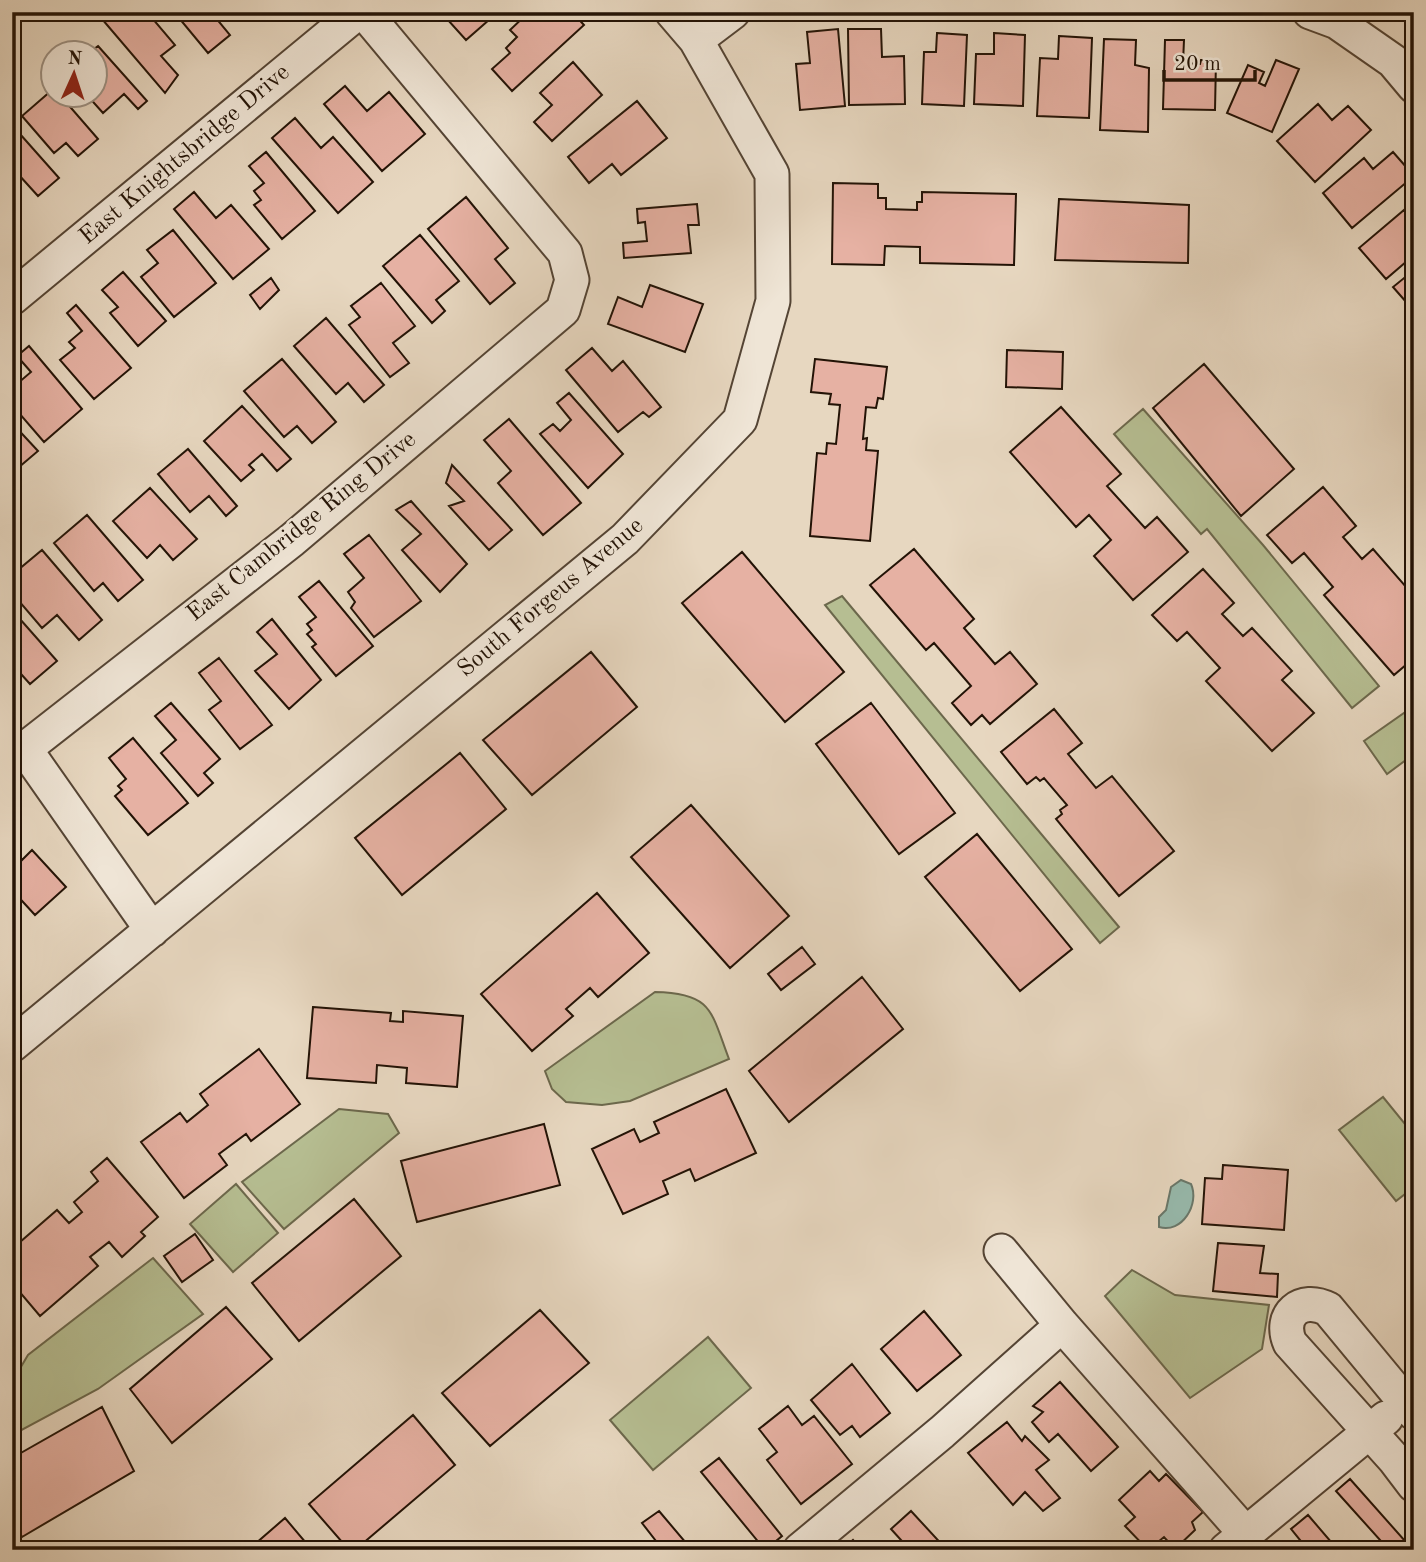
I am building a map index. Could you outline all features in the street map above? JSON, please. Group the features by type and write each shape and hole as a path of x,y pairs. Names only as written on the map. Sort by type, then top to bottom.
{"street":[{"name":"East Knightsbridge Drive","path":"12,298 358,12"},
{"name":"East Cambridge Ring Drive","path":"19,754 292,540 563,310 572,279 565,253 364,12"},
{"name":"South Forgeus Avenue","path":"12,1045 625,539 740,420 773,301 772,174 696,40 671,12"},
{"path":"696,40 733,12"},
{"path":"1310,12 1338,22 1393,61 1414,86"},
{"path":"19,754 152,930"},
{"path":"1001,1251 1236,1541 1370,1432 1411,1403 1328,1309 1313,1304 1298,1307 1292,1313 1286,1328 1290,1343 1370,1432 1414,1485"},
{"path":"800,1550 942,1433 1062,1325"}],"shaded area":[{"path":"1143,409 1263,545 1379,686 1352,708 1207,529 1201,534 1114,434"},
{"path":"842,596 1119,927 1100,943 825,605"},
{"path":"1414,706 1414,754 1387,774 1364,741"},
{"path":"655,992 688,996 707,1008 729,1059 630,1101 602,1105 566,1102 552,1089 545,1071"},
{"path":"1383,1097 1414,1135 1414,1187 1396,1201 1339,1130"},
{"path":"339,1109 388,1114 399,1133 284,1229 242,1182"},
{"path":"1181,1180 1191,1184 1191,1208 1182,1222 1167,1228 1159,1227 1159,1217 1166,1210 1171,1187"},
{"path":"236,1184 278,1233 233,1272 190,1224"},
{"path":"153,1258 203,1314 98,1389 16,1433 12,1415 12,1382 28,1355"},
{"path":"1132,1270 1175,1295 1269,1305 1262,1349 1190,1398 1105,1296"},
{"path":"708,1337 751,1388 653,1470 610,1420"}],"building":[{"path":"110,12 147,12 175,45 161,56 178,75 165,93 102,19"},
{"path":"174,12 211,12 230,35 208,53"},
{"path":"453,12 498,12 466,40 447,19"},
{"path":"529,12 572,12 584,25 512,91 492,69 510,53 506,48 517,37 510,30"},
{"path":"838,29 845,106 800,110 796,64 810,63 807,32"},
{"path":"848,29 881,29 882,57 904,56 905,104 849,105"},
{"path":"937,33 967,35 964,106 922,104 924,52 936,52"},
{"path":"994,33 1025,35 1023,106 974,104 976,54 994,54"},
{"path":"1059,36 1092,38 1089,118 1037,116 1040,58 1058,59"},
{"path":"1104,39 1136,40 1135,65 1149,68 1148,132 1100,130"},
{"path":"1165,40 1184,40 1183,63 1200,64 1201,60 1216,60 1215,110 1163,109"},
{"path":"108,57 147,101 138,109 124,94 103,113 99,108 108,108"},
{"path":"1276,60 1299,69 1272,132 1227,113 1248,65 1264,72 1259,83 1265,86"},
{"path":"573,62 602,95 552,141 534,122 552,105 540,93"},
{"path":"345,86 367,111 389,92 425,134 382,171 324,104"},
{"path":"637,101 667,138 621,175 612,164 589,183 568,157"},
{"path":"38,102 38,108 71,108 98,139 78,156 66,143 54,153 22,116"},
{"path":"1318,104 1332,120 1348,106 1371,130 1315,182 1277,141"},
{"path":"295,118 321,148 333,137 373,182 338,213 272,138"},
{"path":"12,125 59,178 38,196 18,174 12,179"},
{"path":"266,152 315,211 282,239 254,205 261,200 254,191 264,183 249,166"},
{"path":"1393,152 1414,176 1352,228 1323,193 1364,158 1373,169"},
{"path":"833,183 878,184 878,198 886,198 886,209 917,210 917,202 922,202 922,192 1016,194 1014,265 920,263 920,247 885,246 884,265 832,264"},
{"path":"194,192 216,218 231,205 269,249 233,279 174,209"},
{"path":"466,197 508,248 495,259 515,283 490,304 428,229"},
{"path":"1059,199 1189,205 1188,263 1055,260"},
{"path":"697,204 699,225 688,225 691,253 624,258 623,243 647,241 645,222 638,223 637,209"},
{"path":"1404,210 1412,220 1414,218 1414,255 1386,279 1359,248"},
{"path":"173,230 216,283 174,317 141,277 158,263 147,250"},
{"path":"420,235 459,281 436,300 445,311 432,323 383,266"},
{"path":"1414,270 1414,311 1393,287"},
{"path":"123,272 166,321 138,346 110,313 118,307 102,290"},
{"path":"271,278 279,290 260,309 250,295"},
{"path":"381,283 415,326 393,343 409,363 390,377 349,325 360,317 351,306"},
{"path":"650,285 703,304 685,352 608,324 618,297 642,307"},
{"path":"76,305 131,368 94,399 60,360 75,348 69,342 82,331 67,313"},
{"path":"326,318 384,385 364,402 348,383 336,394 294,346"},
{"path":"29,346 82,409 44,442 12,405 12,382 17,384 31,372 17,356"},
{"path":"592,348 612,371 623,361 661,407 649,417 643,412 618,432 566,370"},
{"path":"1007,350 1063,352 1062,389 1006,387"},
{"path":"282,359 336,422 312,443 297,426 284,437 244,391"},
{"path":"815,359 887,367 883,399 878,398 876,408 866,407 863,439 867,438 866,450 878,451 870,541 810,536 817,453 826,454 827,443 836,444 840,405 829,404 831,394 811,392"},
{"path":"1204,364 1294,469 1241,516 1153,408"},
{"path":"569,393 623,454 588,488 540,434 553,424 560,431 571,420 557,403"},
{"path":"242,406 291,459 277,471 262,454 249,465 254,470 241,481 204,441"},
{"path":"1061,407 1121,474 1107,486 1145,528 1157,517 1188,552 1133,600 1094,556 1111,540 1089,515 1076,527 1010,452"},
{"path":"509,419 581,503 543,535 498,483 511,471 484,440"},
{"path":"12,423 38,451 12,473"},
{"path":"188,449 237,506 226,516 209,496 190,512 158,474"},
{"path":"452,465 512,530 489,550 449,506 464,501 446,483"},
{"path":"1323,487 1356,526 1343,537 1362,559 1373,549 1414,596 1414,658 1394,675 1324,595 1333,587 1304,553 1292,563 1267,535"},
{"path":"150,488 197,539 173,560 160,545 147,558 113,521"},
{"path":"411,501 467,564 440,592 402,550 421,534 396,510"},
{"path":"87,515 143,580 118,601 103,583 94,591 54,543"},
{"path":"369,535 421,601 374,637 351,608 355,602 348,592 364,578 344,554"},
{"path":"914,549 974,619 964,628 995,664 1010,652 1037,684 990,724 982,715 971,725 952,703 971,686 934,643 926,650 870,585"},
{"path":"42,550 102,620 79,640 57,615 42,628 12,593 12,575"},
{"path":"742,552 844,672 785,722 682,603"},
{"path":"1203,569 1234,603 1222,614 1243,636 1252,628 1292,671 1282,680 1314,713 1272,751 1206,681 1220,668 1187,632 1177,641 1152,615"},
{"path":"319,581 373,646 336,676 312,647 316,644 307,634 312,630 307,624 316,617 299,597"},
{"path":"12,610 57,661 30,684 12,664"},
{"path":"272,619 321,680 289,709 255,671 277,654 257,632"},
{"path":"591,652 637,707 532,795 483,740"},
{"path":"219,658 272,725 240,749 209,710 221,701 199,673"},
{"path":"171,703 220,759 204,773 213,783 198,796 161,753 176,740 155,716"},
{"path":"871,703 955,813 899,854 816,744"},
{"path":"1054,709 1082,743 1068,754 1096,788 1112,776 1174,851 1119,896 1056,819 1062,814 1060,810 1067,805 1044,778 1040,781 1036,777 1027,784 1001,752"},
{"path":"133,738 188,803 148,835 115,796 122,790 118,786 126,779 109,758"},
{"path":"460,753 506,809 402,895 355,838"},
{"path":"691,805 789,916 730,968 631,857"},
{"path":"977,834 1072,949 1020,991 925,877"},
{"path":"12,850 22,860 32,850 66,887 35,915 12,890"},
{"path":"597,893 649,953 598,997 590,988 566,1009 573,1016 532,1051 481,994"},
{"path":"802,947 815,964 781,990 768,974"},
{"path":"862,977 903,1029 789,1122 749,1071"},
{"path":"313,1007 391,1013 390,1021 403,1022 403,1011 463,1016 457,1087 406,1083 407,1068 377,1065 376,1083 307,1078"},
{"path":"259,1049 300,1104 251,1141 246,1134 219,1154 227,1165 184,1198 141,1142 180,1113 187,1122 208,1105 200,1094"},
{"path":"726,1089 756,1153 695,1181 690,1169 663,1181 668,1194 623,1214 592,1149 634,1129 640,1142 659,1133 654,1122"},
{"path":"544,1124 560,1185 417,1222 401,1161"},
{"path":"107,1158 158,1217 141,1232 145,1236 122,1257 109,1242 90,1257 98,1266 40,1316 12,1283 12,1249 57,1210 69,1223 82,1212 74,1202 98,1181 91,1172"},
{"path":"1223,1165 1288,1170 1284,1230 1202,1224 1205,1178 1222,1179"},
{"path":"354,1199 401,1256 299,1341 252,1283"},
{"path":"195,1234 213,1260 182,1282 164,1256"},
{"path":"1218,1243 1264,1246 1260,1273 1278,1274 1277,1297 1213,1291"},
{"path":"226,1307 272,1359 172,1443 130,1389"},
{"path":"540,1310 589,1363 490,1446 442,1393"},
{"path":"924,1311 961,1355 917,1391 881,1349"},
{"path":"852,1364 890,1413 860,1437 852,1426 840,1435 811,1400"},
{"path":"1060,1382 1118,1447 1091,1471 1058,1434 1049,1442 1032,1422 1043,1412 1033,1406"},
{"path":"788,1406 802,1425 814,1416 852,1464 801,1504 767,1460 777,1452 759,1429"},
{"path":"102,1407 134,1471 22,1537 12,1521 12,1458"},
{"path":"413,1415 455,1465 355,1550 349,1550 309,1504"},
{"path":"1007,1422 1022,1441 1025,1436 1049,1460 1036,1470 1060,1498 1043,1511 1025,1492 1013,1505 968,1453"},
{"path":"719,1458 782,1536 765,1550 701,1472"},
{"path":"1150,1471 1159,1481 1166,1474 1203,1512 1192,1522 1195,1530 1175,1549 1164,1537 1148,1550 1125,1526 1135,1517 1119,1500"},
{"path":"1350,1479 1413,1550 1389,1550 1336,1491"},
{"path":"659,1511 692,1550 663,1550 642,1523"},
{"path":"911,1511 947,1550 910,1550 891,1529"},
{"path":"1308,1515 1338,1550 1308,1550 1291,1529"},
{"path":"285,1518 312,1550 248,1550"},
{"path":"853,1540 862,1550 842,1550"}]}
